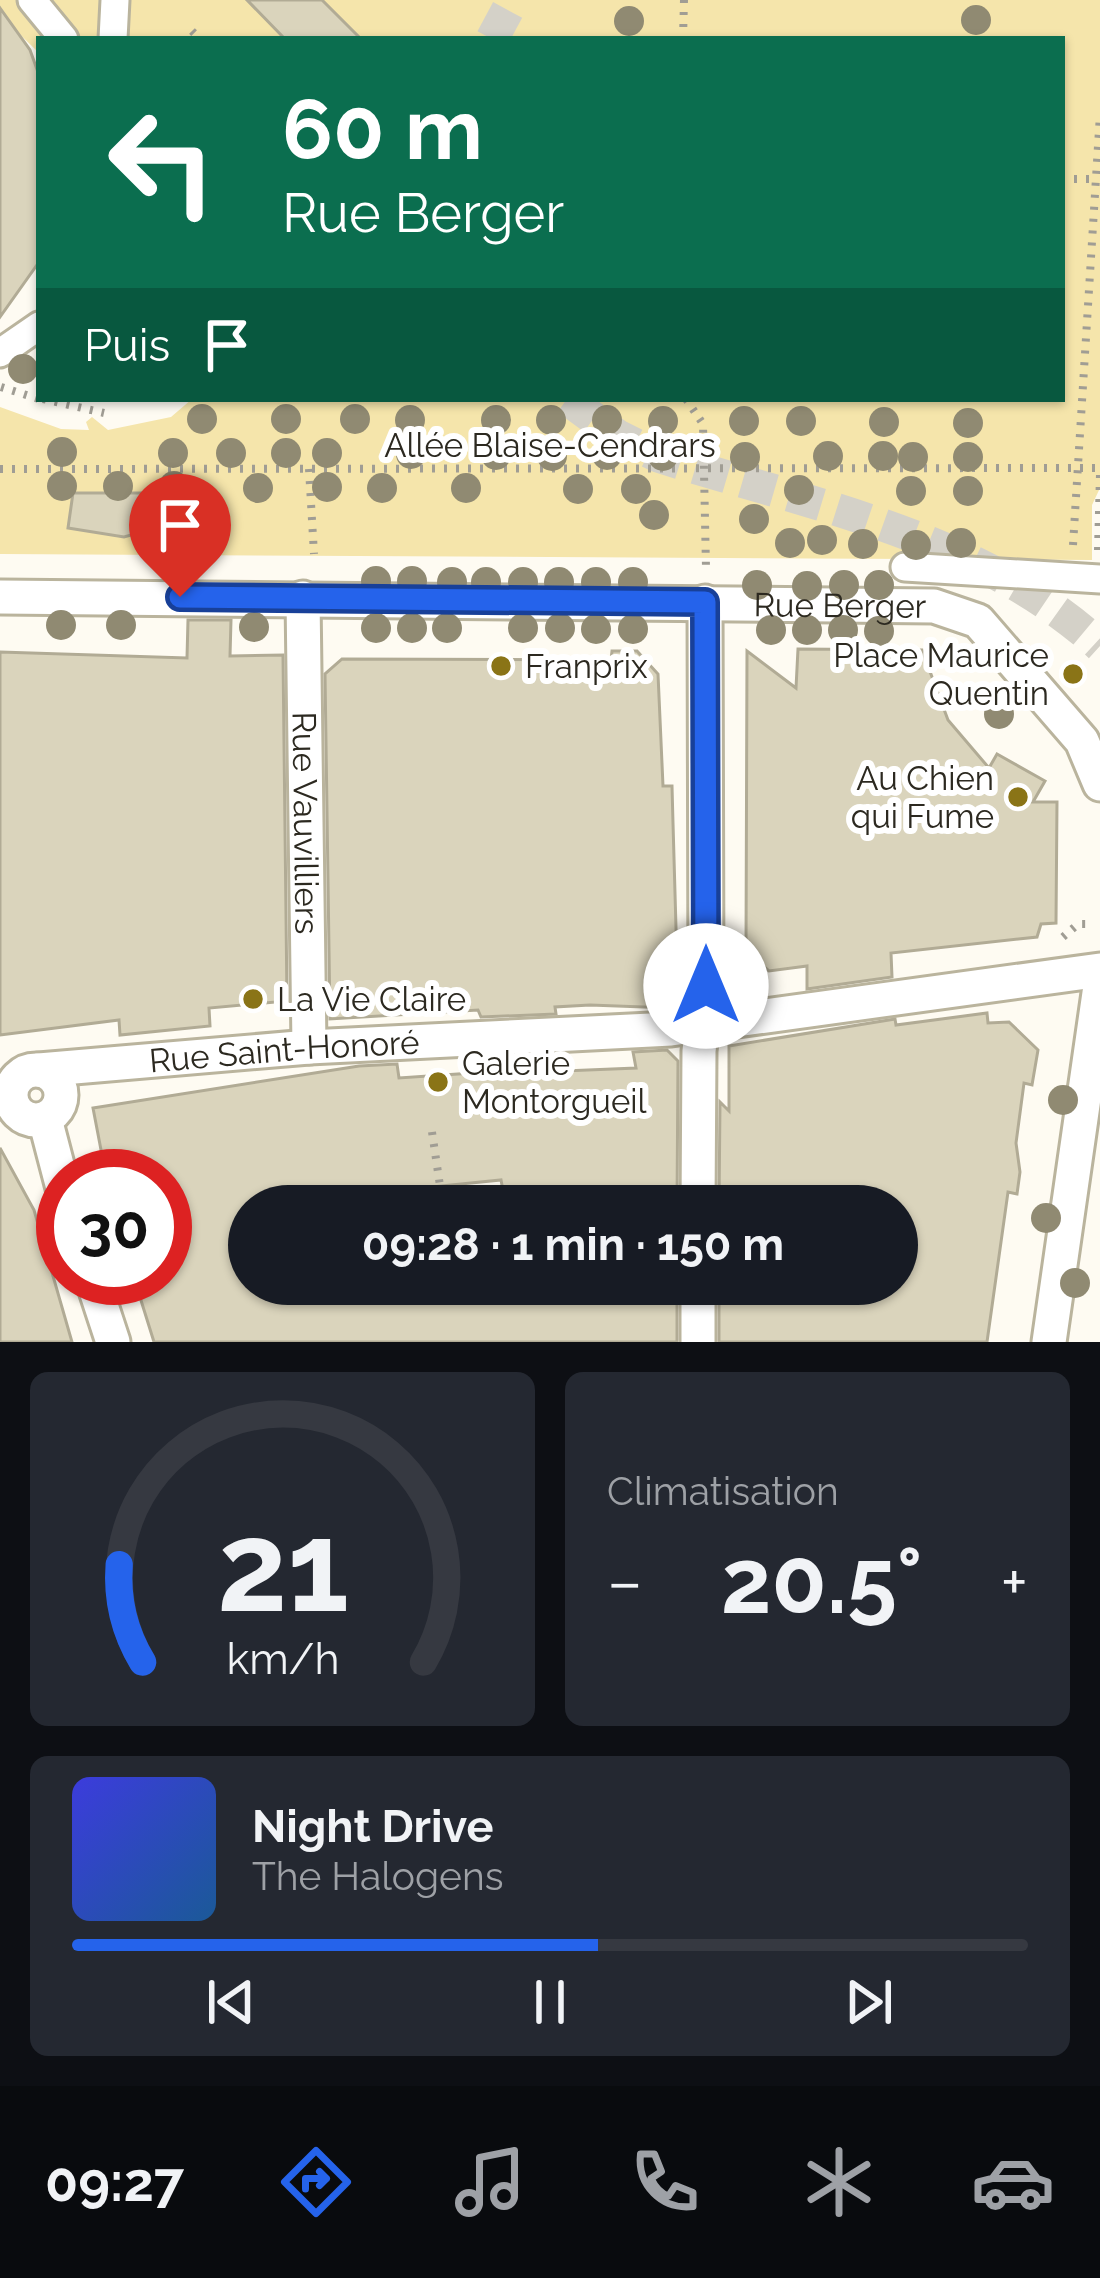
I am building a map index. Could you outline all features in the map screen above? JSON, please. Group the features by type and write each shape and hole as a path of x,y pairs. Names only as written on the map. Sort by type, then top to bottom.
{"street":[{"path":"32,0 62,36"},
{"path":"113,36 116,0"},
{"path":"0,353 36,328"},
{"path":"905,568 1100,579"},
{"path":"698,1185 700,1022 706,962 706,585"},
{"name":"Rue Berger","path":"0,597 303,598 706,585 934,606 978,621 1082,741 1100,784"},
{"name":"Rue Vauvilliers","path":"303,598 309,1047"},
{"name":"Rue Saint-Honoré","path":"24,1072 309,1047 671,1029 1100,970"},
{"path":"1049,1342 1100,986"},
{"path":"24,1072 12,1088 13,1107 26,1119 45,1119 53,1149"},
{"path":"101,1305 113,1342"},
{"path":"698,1305 698,1342"}],"path":[{"path":"683,36 684,0"},
{"path":"1070,576 1081,468 1100,114"},
{"path":"1065,179 1098,179"},
{"path":"2,387 36,397"},
{"path":"56,402 104,413"},
{"path":"688,402 703,424 706,585"},
{"name":"Allée Blaise-Cendrars","path":"0,469 1100,471"},
{"path":"309,469 314,554"},
{"path":"1098,550 1100,471"},
{"path":"432,1132 440,1185"}],"shaded area":[{"path":"0,0 1100,0 1100,488 1092,505 1092,560 0,554 0,407 61,429 89,430 86,422 92,417 108,430 171,417 188,402 1065,402 1065,36 36,36 36,50 0,15"}],"building":[{"path":"247,0 322,0 358,36 282,36"},
{"path":"0,8 30,50 36,67 36,266 0,317"},
{"path":"73,493 182,493 168,525 124,537 68,528"},
{"path":"188,620 231,620 230,656 283,655 287,1001 209,1008 210,1026 120,1035 119,1020 0,1035 0,652 187,658"},
{"path":"798,649 922,650 948,720 989,768 997,754 1045,781 1033,802 1057,802 1056,923 1041,924 1037,937 891,953 892,977 807,989 807,966 769,971 746,951 747,651 796,688"},
{"path":"612,651 637,651 658,674 663,786 672,786 678,998 670,1008 590,1005 555,1007 556,1014 481,1017 478,1010 330,1019 325,674 342,659 611,660"},
{"path":"987,1013 988,1023 1009,1022 1038,1050 1032,1085 1024,1083 1016,1143 1017,1194 1008,1192 987,1342 719,1342 719,1305 918,1305 918,1185 719,1185 720,1102 729,1111 729,1046 895,1019 896,1025"},
{"path":"667,1050 678,1061 677,1185 502,1185 501,1180 451,1185 228,1185 228,1305 677,1305 677,1342 154,1342 142,1305 192,1305 192,1149 101,1149 93,1108 359,1066 397,1064 399,1078 487,1072 486,1059 562,1055 564,1071 636,1068 633,1052"},
{"path":"0,1148 36,1217 36,1305 61,1305 72,1342 0,1342"}],"tunnel":[{"path":"494,36 513,0"},
{"path":"571,402 618,436 658,456 832,508 947,550 1053,608 1100,646"}],"place":[{"name":"Franprix","path":"501,666"},
{"name":"Place Maurice Quentin","path":"1073,674"},
{"name":"Au Chien qui Fume","path":"1018,797"},
{"name":"La Vie Claire","path":"253,999"},
{"name":"Galerie Montorgueil","path":"438,1082"}],"route":[{"path":"180,597 705,602 706,986"}]}
